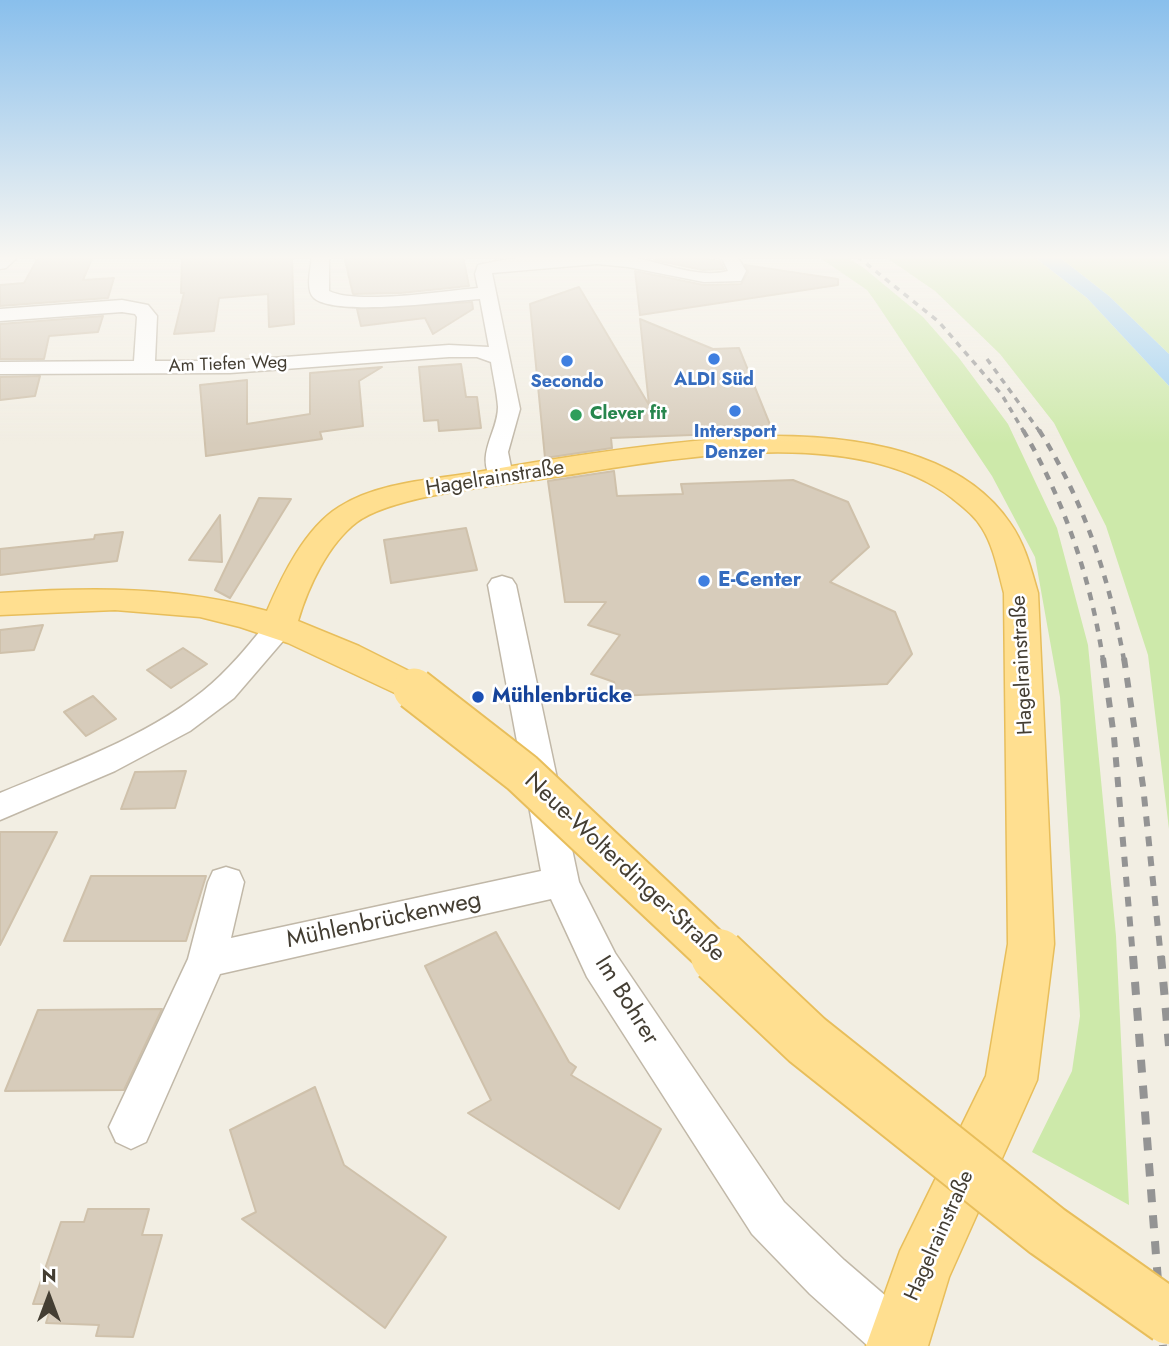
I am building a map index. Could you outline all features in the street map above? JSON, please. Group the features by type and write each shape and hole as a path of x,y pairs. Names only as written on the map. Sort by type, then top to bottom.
{"main road":[{"name":"Hagelrainstraße","path":"279,627 282,612 326,533 344,517 392,496 501,477 692,449 808,445 850,449 895,460 946,480 988,511 1006,542 1021,593 1031,944 1011,1080 921,1272 898,1343"},
{"name":"Neue-Wolterdinger-Straße","path":"0,604 76,599 182,603 227,611 279,627 356,657 414,689 522,773 807,1040 1047,1231 1169,1317"}],"street":[{"path":"144,367 147,319"},
{"path":"493,319 509,408 496,452 501,477"},
{"name":"Am Tiefen Weg","path":"0,368 230,368 449,351 491,353 501,359"},
{"name":"Im Bohrer","path":"502,585 561,882 601,965 768,1218 898,1343"},
{"path":"0,807 118,754 203,707 234,680 279,627"},
{"path":"131,1127 207,960 226,882"},
{"name":"Mühlenbrückenweg","path":"207,960 561,882"}],"green space":[{"path":"887,319 925,319 959,358 1008,424 1057,528 1088,645 1116,936 1129,1205 1032,1152 1072,1071 1080,1016 1060,697 1035,557 992,476"},
{"path":"964,319 1106,319 1169,386 1169,829 1148,655 1106,526 1054,423 1000,354"},
{"path":"1133,319 1169,319 1169,354"}],"water":[{"path":"1106,319 1133,319 1169,354 1169,386"}],"building":[{"path":"102,319 98,332 49,336 44,359 0,359 0,324"},
{"path":"178,319 216,319 214,331 174,334"},
{"path":"269,319 294,319 294,324 269,327"},
{"path":"359,319 418,319 361,326"},
{"path":"425,319 457,319 433,334"},
{"path":"531,319 598,319 649,405 640,319 713,349 739,348 773,432 611,438 612,448 545,458"},
{"path":"461,364 466,397 477,397 481,428 439,431 438,420 424,421 419,367"},
{"path":"382,367 359,381 363,426 320,432 322,439 206,456 200,385 247,380 247,424 310,414 310,373"},
{"path":"40,376 35,396 0,400 0,377"},
{"name":"E-Center","path":"614,471 617,496 683,494 681,484 793,480 848,502 869,547 830,582 895,612 912,654 887,684 616,696 614,682 591,674 620,635 588,625 606,602 565,602 548,481"},
{"path":"259,498 291,499 230,598 215,590"},
{"path":"220,515 222,562 189,560"},
{"path":"466,528 477,570 391,583 384,540"},
{"path":"123,532 117,561 0,575 0,549 94,539 95,535"},
{"path":"43,625 34,650 0,653 0,630"},
{"path":"183,648 207,664 171,688 147,670"},
{"path":"93,696 116,719 86,736 64,712"},
{"path":"186,771 175,808 121,809 135,772"},
{"path":"0,832 57,832 0,945"},
{"path":"91,876 206,876 186,941 64,941"},
{"path":"496,932 569,1062 576,1067 571,1075 661,1129 619,1209 468,1113 491,1100 425,966"},
{"path":"162,1009 124,1090 5,1091 38,1010"},
{"path":"315,1087 344,1165 446,1237 385,1328 242,1219 256,1212 230,1130"},
{"path":"88,1209 149,1209 142,1235 162,1235 133,1337 96,1336 99,1325 46,1323 52,1304 33,1304 61,1222 84,1222"}],"railway":[{"path":"935,319 1002,395 1024,432"},
{"path":"987,359 1040,432"},
{"path":"1023,430 1051,484 1074,541 1091,600 1103,660"},
{"path":"1039,430 1069,484 1093,540 1111,599 1124,660"},
{"path":"1103,658 1114,737 1133,958"},
{"path":"1124,658 1143,786 1161,958"},
{"path":"1133,956 1163,1346"},
{"path":"1161,956 1169,1046"}],"place":[{"name":"ALDI Süd","path":"714,359"},
{"name":"Secondo","path":"567,361"},
{"name":"Intersport Denzer","path":"735,411"},
{"name":"Clever fit","path":"576,415"},
{"name":"E-Center","path":"704,581"},
{"name":"Mühlenbrücke","path":"478,697"}]}
